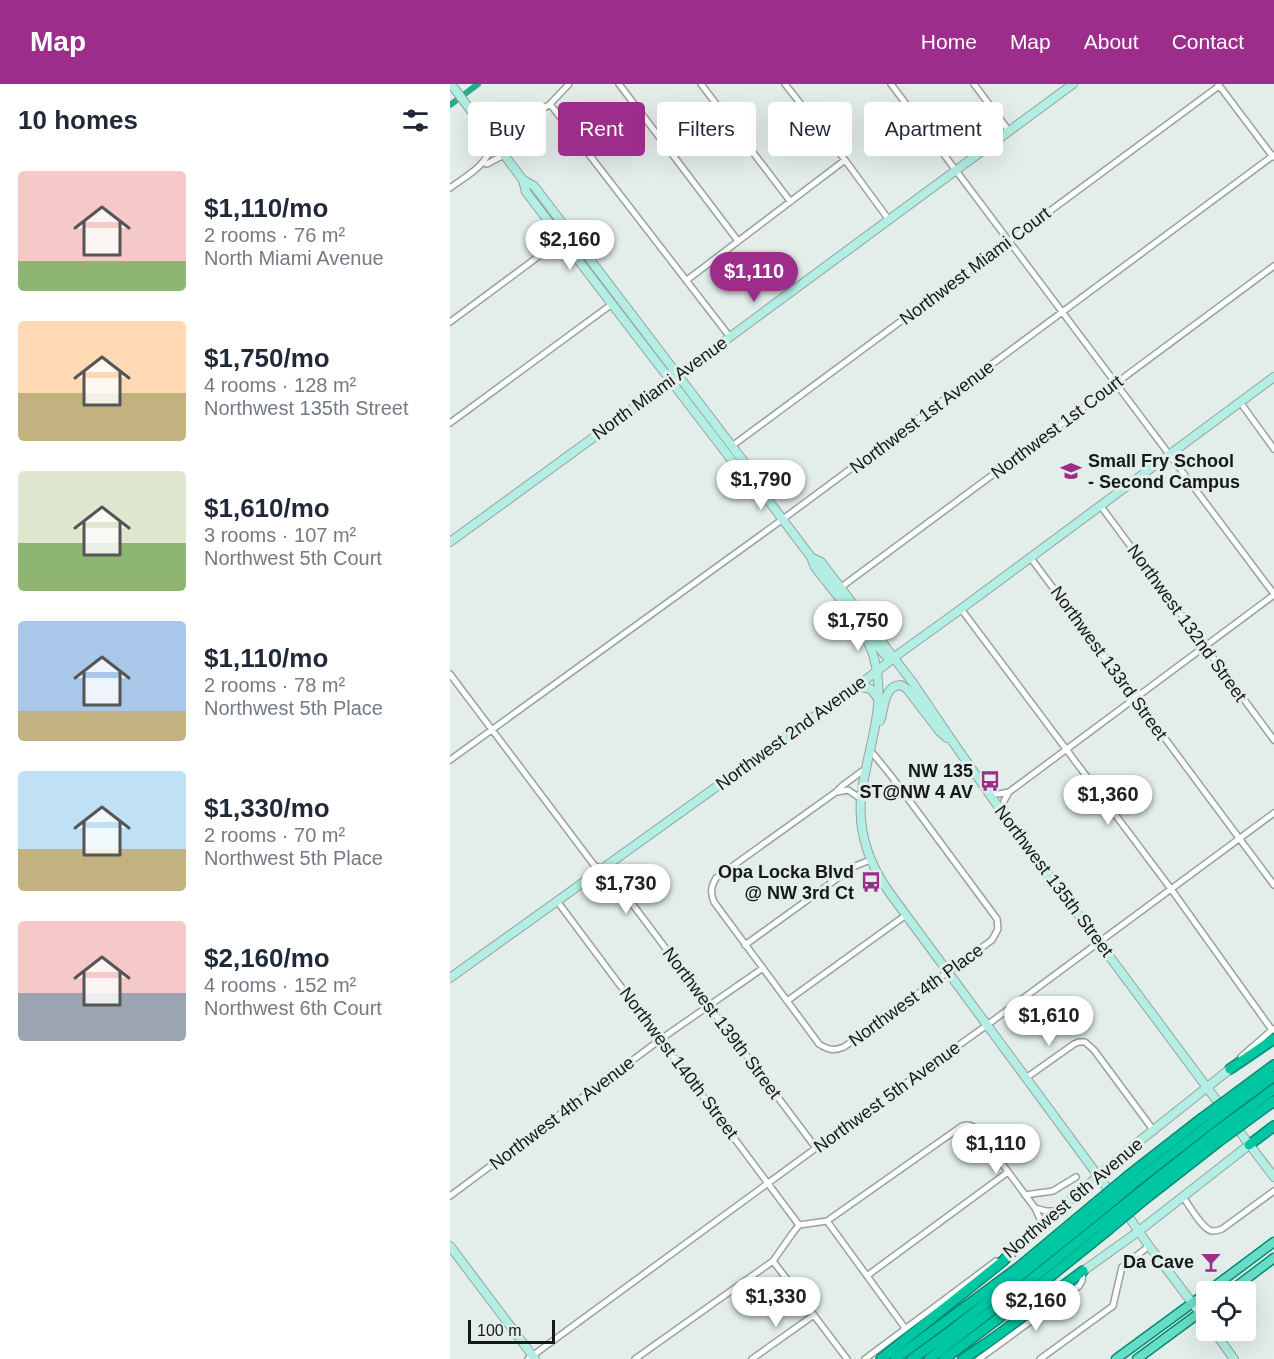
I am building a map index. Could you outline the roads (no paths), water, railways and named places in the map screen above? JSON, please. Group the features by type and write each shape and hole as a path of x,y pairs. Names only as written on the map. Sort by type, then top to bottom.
{"highway":[{"path":"1230,1069 1273,1032"},
{"path":"912,1359 947,1334 1094,1210 1237,1098 1274,1065"},
{"path":"1237,1098 1274,1076"},
{"path":"945,1359 1004,1314 1143,1195 1249,1113 1274,1089"},
{"path":"1249,1113 1274,1101"},
{"path":"1249,1145 1274,1126"},
{"path":"895,1359 1094,1210"},
{"path":"929,1359 1106,1226"},
{"path":"881,1359 1003,1261 1024,1240"},
{"path":"963,1359 1083,1271"}],"main road":[{"path":"451,84 468,108"},
{"name":"North Miami Avenue","path":"450,542 1072,84"},
{"path":"505,156 523,180"},
{"name":"Northwest 135th Street","path":"523,180 526,192 670,380 750,484 759,488"},
{"name":"Northwest 135th Street","path":"523,180 534,186 678,374 757,479 759,488 859,626 872,652 877,671 879,700 876,729"},
{"name":"Northwest 2nd Avenue","path":"450,978 857,686 1274,377"},
{"path":"703,423 712,427 727,447 732,446"},
{"name":"Northwest 135th Street","path":"811,557 821,562 1002,812 1274,1177"},
{"path":"859,626 892,660"},
{"path":"955,745 940,732 901,685 893,686 888,691 883,714 876,729 861,799 862,830 870,860 884,885 1149,1246 1196,1306"},
{"path":"857,686 871,689 879,700"},
{"name":"Northwest 6th Avenue","path":"1024,1240 1098,1176 1230,1069"},
{"path":"1083,1271 1139,1231 1249,1145"},
{"path":"1222,1281 1274,1242"},
{"path":"450,1246 532,1358"},
{"path":"1245,1281 1273,1261"},
{"path":"1116,1359 1196,1300"},
{"path":"1140,1358 1196,1316"},
{"path":"1221,1341 1234,1359"}],"street":[{"path":"546,107 569,84"},
{"path":"619,84 738,241"},
{"path":"701,84 790,201"},
{"path":"785,84 889,220"},
{"path":"891,84 1274,595 1009,792 1002,812"},
{"path":"974,84 1009,131"},
{"path":"1219,85 1273,156"},
{"name":"Northwest Miami Court","path":"732,446 1219,85"},
{"path":"550,104 730,337"},
{"path":"450,188 484,163 487,156"},
{"path":"484,163 487,164 502,156"},
{"name":"Northwest 1st Avenue","path":"450,760 783,519 1273,156"},
{"path":"687,280 845,160"},
{"path":"450,322 562,239"},
{"name":"Northwest 1st Court","path":"840,588 1274,266"},
{"path":"450,423 612,304"},
{"path":"1240,402 1274,449"},
{"name":"Northwest 132nd Street","path":"1100,505 1274,740"},
{"name":"Northwest 133rd Street","path":"1030,557 1274,885"},
{"path":"961,609 1170,889 1273,1032"},
{"name":"Northwest 139th Street","path":"450,674 594,865 609,873 816,1148"},
{"name":"Northwest 4th Place","path":"787,1001 819,1044 833,1050 844,1047 992,940 998,928 997,919 871,751"},
{"path":"867,768 716,878 711,893 714,902 787,1001 906,915"},
{"path":"836,792 848,790 861,799"},
{"path":"989,793 1009,792"},
{"name":"Northwest 5th Avenue","path":"532,1358 1274,813"},
{"path":"745,945 853,867 870,860"},
{"name":"Northwest 140th Street","path":"557,901 800,1225"},
{"name":"Northwest 4th Avenue","path":"450,1196 662,1039 763,968"},
{"path":"1026,1078 1071,1045 1082,1041 1088,1043 1154,1131"},
{"path":"634,1359 773,1261 800,1225 827,1221 957,1128 965,1125 977,1130 1035,1208 1040,1219 1040,1227"},
{"path":"868,1275 1008,1172"},
{"path":"1025,1195 1053,1191 1076,1177"},
{"path":"1183,1197 1203,1225 1215,1231 1222,1229 1274,1191"},
{"path":"1035,1208 1046,1211 1059,1210"},
{"path":"827,1221 905,1328"},
{"name":"Northwest 6th Avenue","path":"865,1359 1024,1240"},
{"path":"1040,1359 1113,1306 1122,1267 1149,1246"},
{"path":"773,1261 847,1359"},
{"path":"979,1359 1079,1286 1083,1281 1083,1271"},
{"path":"752,1359 814,1315"},
{"path":"1133,1347 1140,1358"}],"waterway":[{"path":"450,105 478,84"}],"place":[{"name":"Small Fry School - Second Campus","path":"1071,471"},
{"name":"NW 135 ST@NW 4 AV","path":"990,781"},
{"name":"Opa Locka Blvd @ NW 3rd Ct","path":"871,882"},
{"name":"Da Cave","path":"1211,1262"}]}
